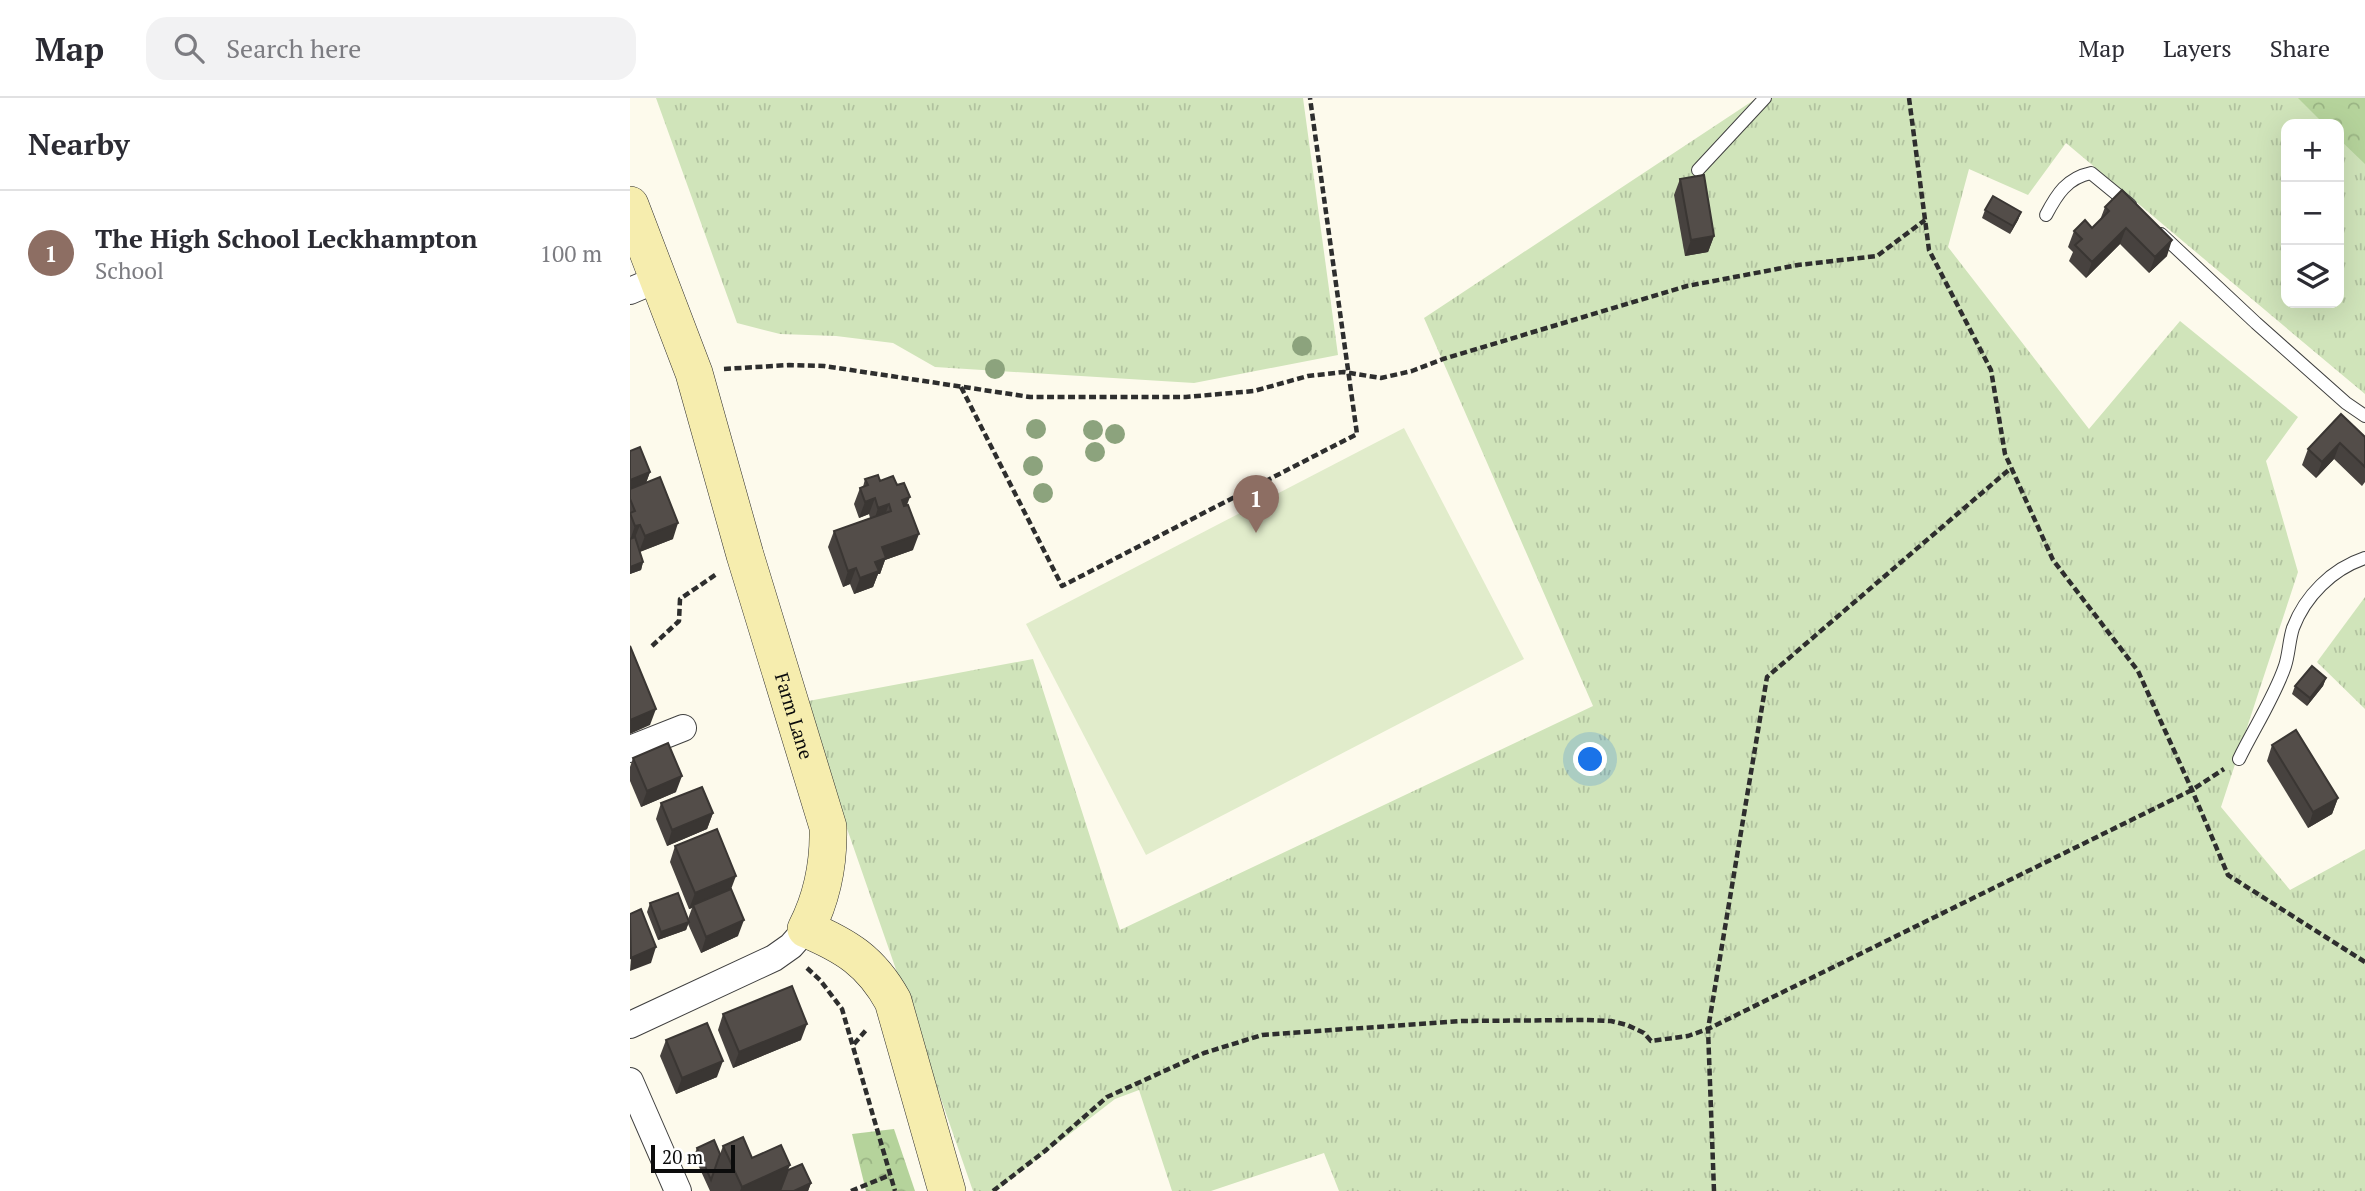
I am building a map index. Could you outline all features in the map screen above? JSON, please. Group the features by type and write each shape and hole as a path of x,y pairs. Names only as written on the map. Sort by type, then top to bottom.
{"street":[{"name":"Farm Lane","path":"630,205 644,285 694,373 745,555 828,827 826,876 815,912 798,937"},
{"path":"630,749 683,728"},
{"path":"630,1025 774,958 798,937 842,945 883,982 893,1000 947,1191"},
{"path":"630,1080 678,1191"}],"lane":[{"path":"1698,170 1765,98"},
{"path":"2046,215 2059,191 2078,176 2091,173 2346,403 2365,416"},
{"path":"2239,759 2284,666 2292,630 2302,610 2327,579 2365,558"}],"path":[{"path":"961,387 1062,586 1357,434 1310,98"},
{"path":"1909,98 1929,250 1991,370 2005,454 2053,560 2138,671 2228,875 2365,962"},
{"path":"694,373 753,367 824,366 1031,397 1186,397 1254,391 1308,376 1349,373 1381,378 1412,372 1444,359 1687,286 1798,265 1877,256 1925,220"},
{"path":"1714,1191 1708,1029 1767,677 2011,468"},
{"path":"652,646 679,621 680,599 745,555"},
{"path":"993,1191 1045,1151 1107,1097 1204,1053 1262,1035 1461,1021 1586,1020 1627,1025 1644,1033 1651,1041 1688,1036 1708,1029 2192,790 2239,759"},
{"path":"798,937 842,1009 895,1191"},
{"path":"851,1191 890,1175"}],"green space":[{"path":"656,98 1303,98 1338,355 1194,383 935,367 893,343 836,336 780,334 737,323"},
{"path":"1757,98 2365,98 2365,394 2066,143 2028,195 1969,169 1948,247 2089,429 2180,321 2298,417 2266,461 2298,572 2221,807 2290,890 2365,849 2365,1191 1339,1191 1324,1153 1211,1191 1172,1191 1139,1090 1115,1099 996,1191 973,1191 803,702 1033,659 1120,930 1593,706 1424,318"},
{"path":"2298,98 2365,98 2365,164 2344,144 2344,119 2319,119"},
{"path":"1404,428 1524,659 1146,855 1026,624"},
{"path":"2365,597 2365,709 2317,662"},
{"path":"894,1129 915,1191 866,1191 852,1134"}],"building":[{"path":"1704,175 1714,236 1691,240 1680,179"},
{"path":"2122,190 2172,240 2155,257 2126,228 2092,262 2075,245 2082,239 2074,231 2085,220 2092,228 2109,211 2105,207"},
{"path":"1993,196 2021,212 2013,226 1985,210"},
{"path":"2341,414 2365,437 2365,467 2340,443 2322,462 2308,449"},
{"path":"640,447 650,472 630,480 630,451"},
{"path":"878,475 880,481 893,476 897,485 904,483 910,497 902,500 904,506 908,505 919,534 882,547 886,558 875,562 879,571 860,578 856,568 848,571 834,531 891,511 889,504 878,508 875,498 865,502 860,488 868,485 865,479"},
{"path":"660,477 678,523 645,536 640,525 635,526 630,513 635,511 630,499 630,489"},
{"path":"635,537 643,562 630,567 630,539"},
{"path":"630,646 656,709 630,720"},
{"path":"2312,666 2326,678 2310,698 2295,686"},
{"path":"2296,730 2338,798 2313,812 2272,745"},
{"path":"668,743 682,776 647,791 633,758"},
{"path":"702,787 713,813 672,830 661,803"},
{"path":"717,829 736,876 695,893 675,846"},
{"path":"731,889 744,920 706,937 693,905"},
{"path":"678,893 689,922 661,932 650,903"},
{"path":"641,909 656,947 631,958 630,914"},
{"path":"792,986 807,1024 739,1052 723,1014"},
{"path":"707,1023 723,1061 682,1078 666,1040"},
{"path":"743,1137 752,1158 781,1145 790,1165 742,1187 723,1146"},
{"path":"714,1140 720,1154 711,1180 697,1148"},
{"path":"802,1164 811,1183 794,1191 780,1191 788,1170"}],"place":[{"name":"The High School Leckhampton","path":"1256,533"}]}
